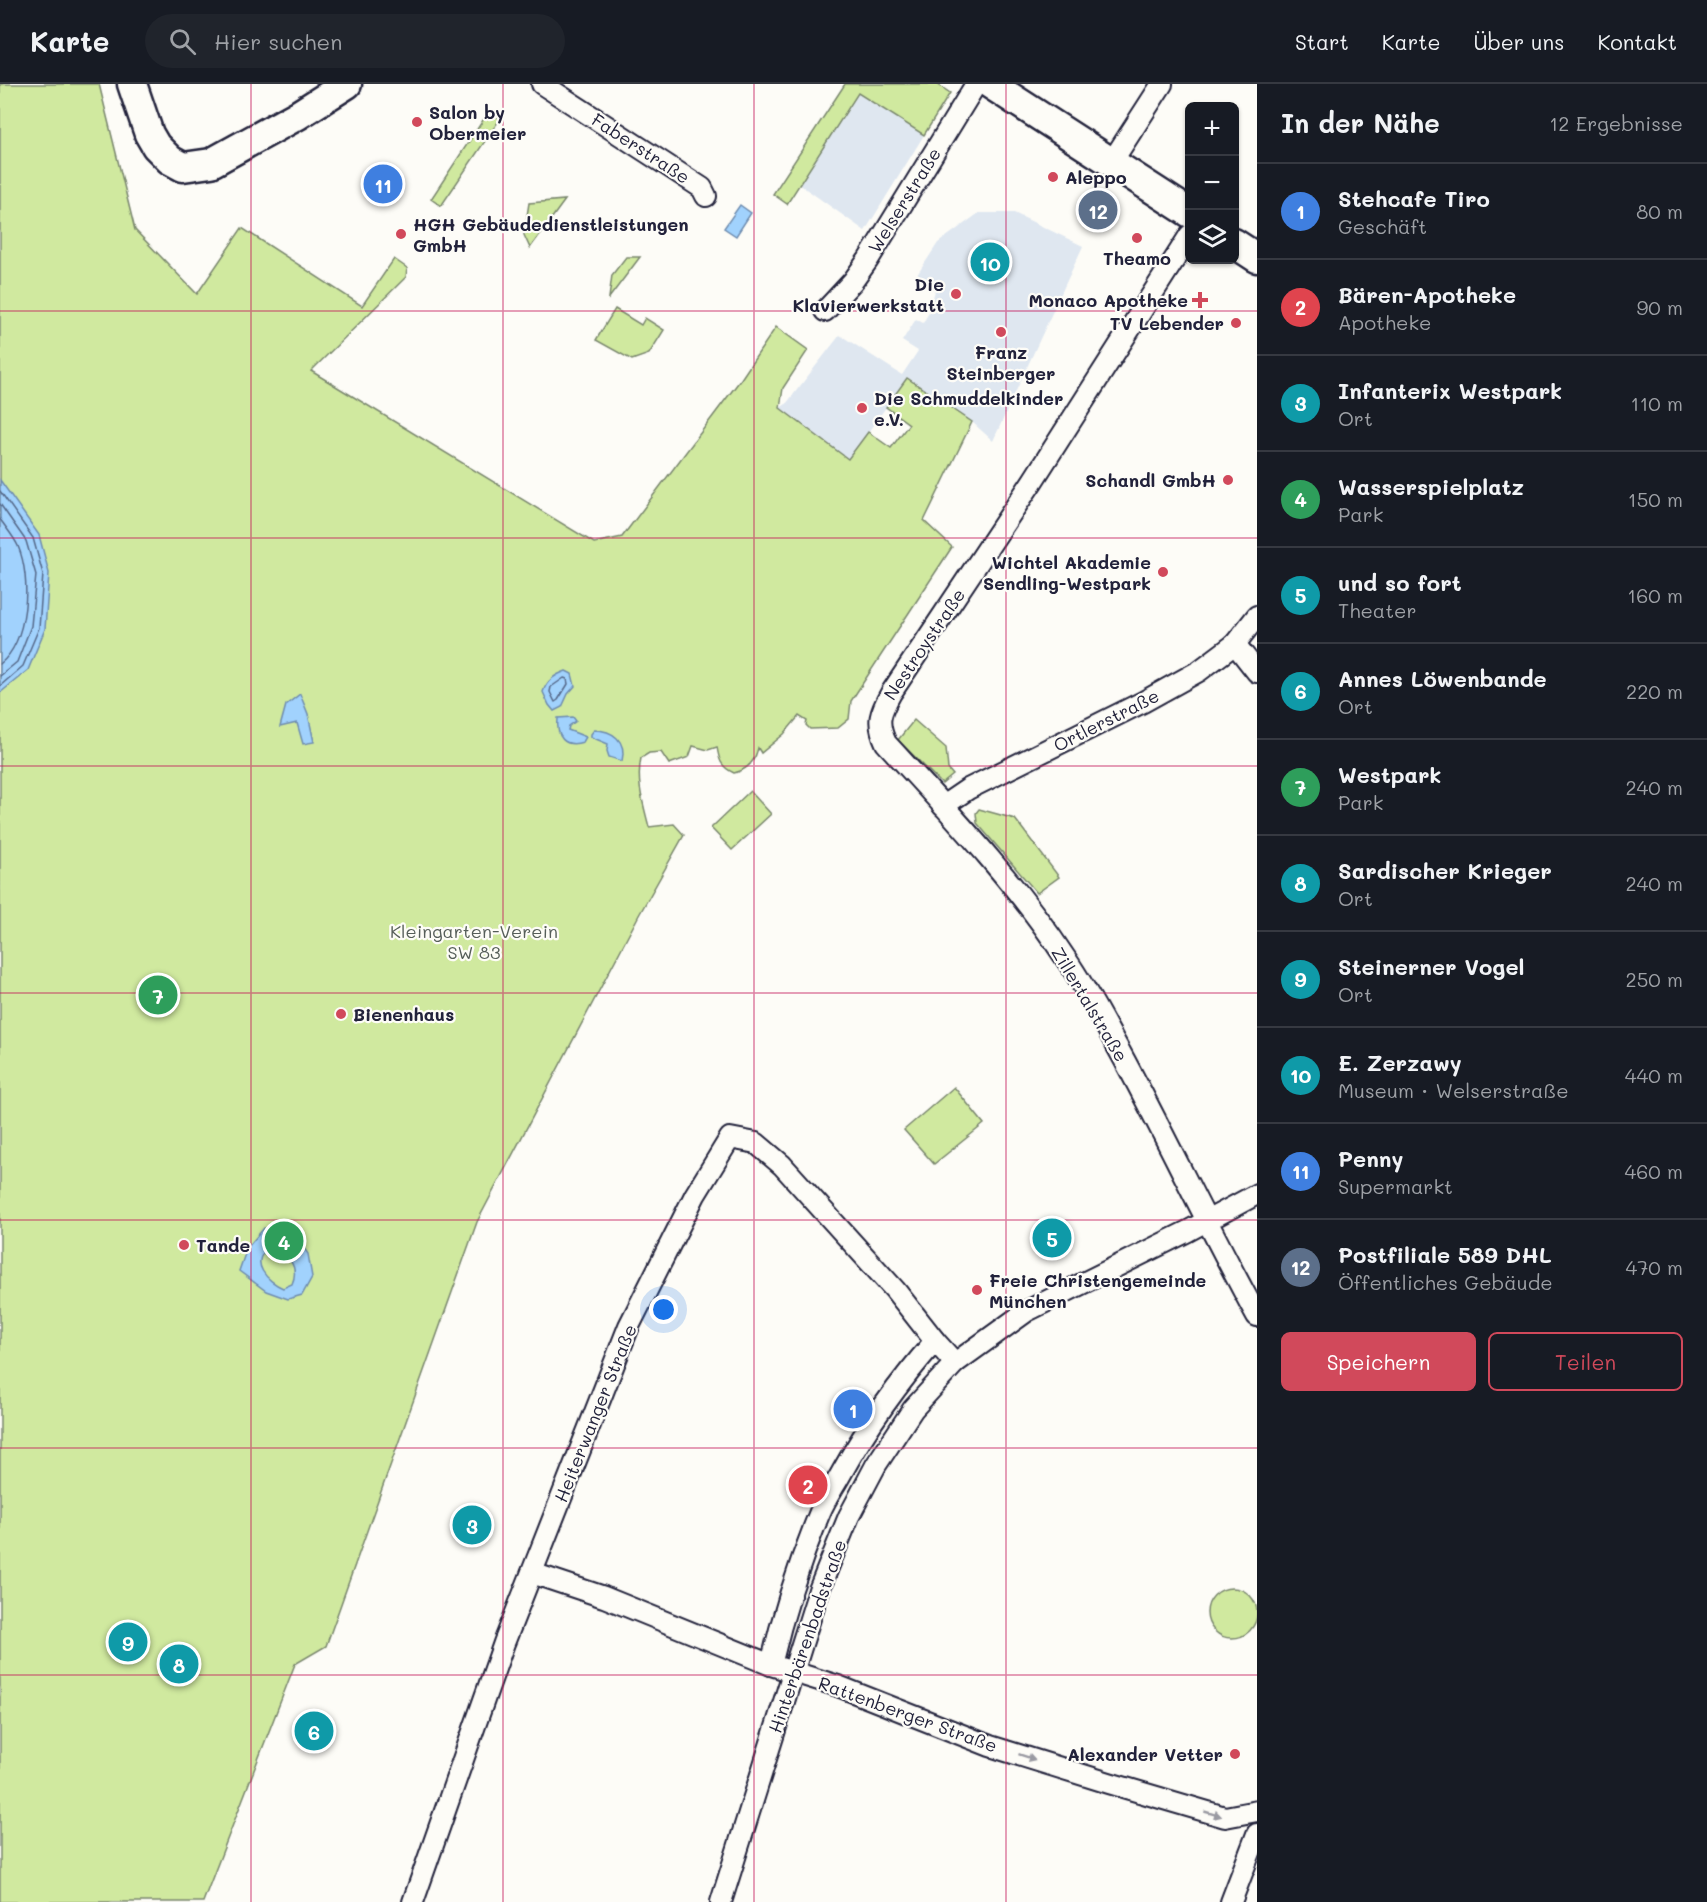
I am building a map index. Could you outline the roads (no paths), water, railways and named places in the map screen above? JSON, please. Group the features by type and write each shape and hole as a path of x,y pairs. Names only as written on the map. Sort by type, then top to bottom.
{"street":[{"path":"132,84 149,134 156,146 170,160 183,167 211,163 298,115 347,84"},
{"name":"Faberstraße","path":"542,84 702,188 706,196"},
{"name":"Welserstraße","path":"825,311 853,281 868,260 976,84"},
{"path":"990,84 1185,210"},
{"path":"1111,163 1162,84"},
{"name":"Nestroystraße","path":"879,722 882,709 891,693 1032,482 1185,243"},
{"path":"1239,246 1257,258"},
{"name":"Ortlerstraße","path":"943,806 968,789 1143,702 1199,671 1235,644 1257,616"},
{"path":"1235,644 1257,672"},
{"name":"Zillertalstraße","path":"879,722 880,731 886,743 1001,873 1066,959 1142,1093 1257,1316"},
{"name":"Heiterwanger Straße","path":"413,1902 504,1643 629,1326 695,1196 730,1138 756,1143 782,1165 895,1290 955,1363"},
{"name":"Hinterbärenbadstraße","path":"721,1902 819,1590 849,1516 876,1465 913,1409 955,1363 1027,1311 1257,1194"},
{"name":"Hinterbärenbadstraße","path":"771,1665 791,1593 821,1510 866,1430 905,1375 935,1341"},
{"name":"Rattenberger Straße","path":"532,1573 604,1597 771,1665 838,1686 990,1746 1225,1817 1251,1814 1257,1811"},
{"path":"1231,1902 1257,1834"}],"water":[{"path":"740,205 751,213 736,236 724,228"},
{"path":"0,480 39,535 49,573 45,629 28,670 0,693"},
{"path":"566,671 572,674 575,686 562,707 554,711 543,692 552,678"},
{"path":"300,694 308,714 314,742 303,744 297,723 280,727 286,705"},
{"path":"573,717 576,721 569,726 568,730 586,737 583,742 566,742 558,731 558,718"},
{"path":"594,730 607,732 617,738 622,748 622,761 609,757 608,744 591,737"},
{"path":"264,1228 297,1238 308,1254 312,1277 302,1295 288,1299 266,1291 239,1271 247,1248","holes":["269,1248 286,1256 293,1266 292,1284 283,1288 266,1276 260,1265 263,1253"]}],"place":[{"name":"Salon by Obermeier","path":"417,122"},
{"name":"Aleppo","path":"1053,177"},
{"name":"Penny","path":"383,184"},
{"name":"Postfiliale 589 DHL","path":"1098,210"},
{"name":"HGH Gebäudedienstleistungen GmbH","path":"401,234"},
{"name":"Theamo","path":"1137,238"},
{"name":"E. Zerzawy","path":"990,262"},
{"name":"Die Klavierwerkstatt","path":"956,294"},
{"name":"Monaco Apotheke","path":"1200,300"},
{"name":"TV Lebender","path":"1236,323"},
{"name":"Franz Steinberger","path":"1001,332"},
{"name":"Die Schmuddelkinder e.V.","path":"862,408"},
{"name":"Schandl GmbH","path":"1228,480"},
{"name":"Wichtel Akademie Sendling-Westpark","path":"1163,572"},
{"name":"Westpark","path":"158,995"},
{"name":"Bienenhaus","path":"341,1014"},
{"name":"und so fort","path":"1052,1238"},
{"name":"Wasserspielplatz","path":"284,1241"},
{"name":"Tande","path":"184,1245"},
{"name":"Freie Christengemeinde München","path":"977,1290"},
{"name":"Stehcafe Tiro","path":"853,1409"},
{"name":"Bären-Apotheke","path":"808,1485"},
{"name":"Infanterix Westpark","path":"472,1525"},
{"name":"Steinerner Vogel","path":"128,1642"},
{"name":"Sardischer Krieger","path":"179,1664"},
{"name":"Annes Löwenbande","path":"314,1731"},
{"name":"Alexander Vetter","path":"1235,1754"}],"park label":[{"name":"Kleingarten-Verein SW 83","path":"474,941"}]}
